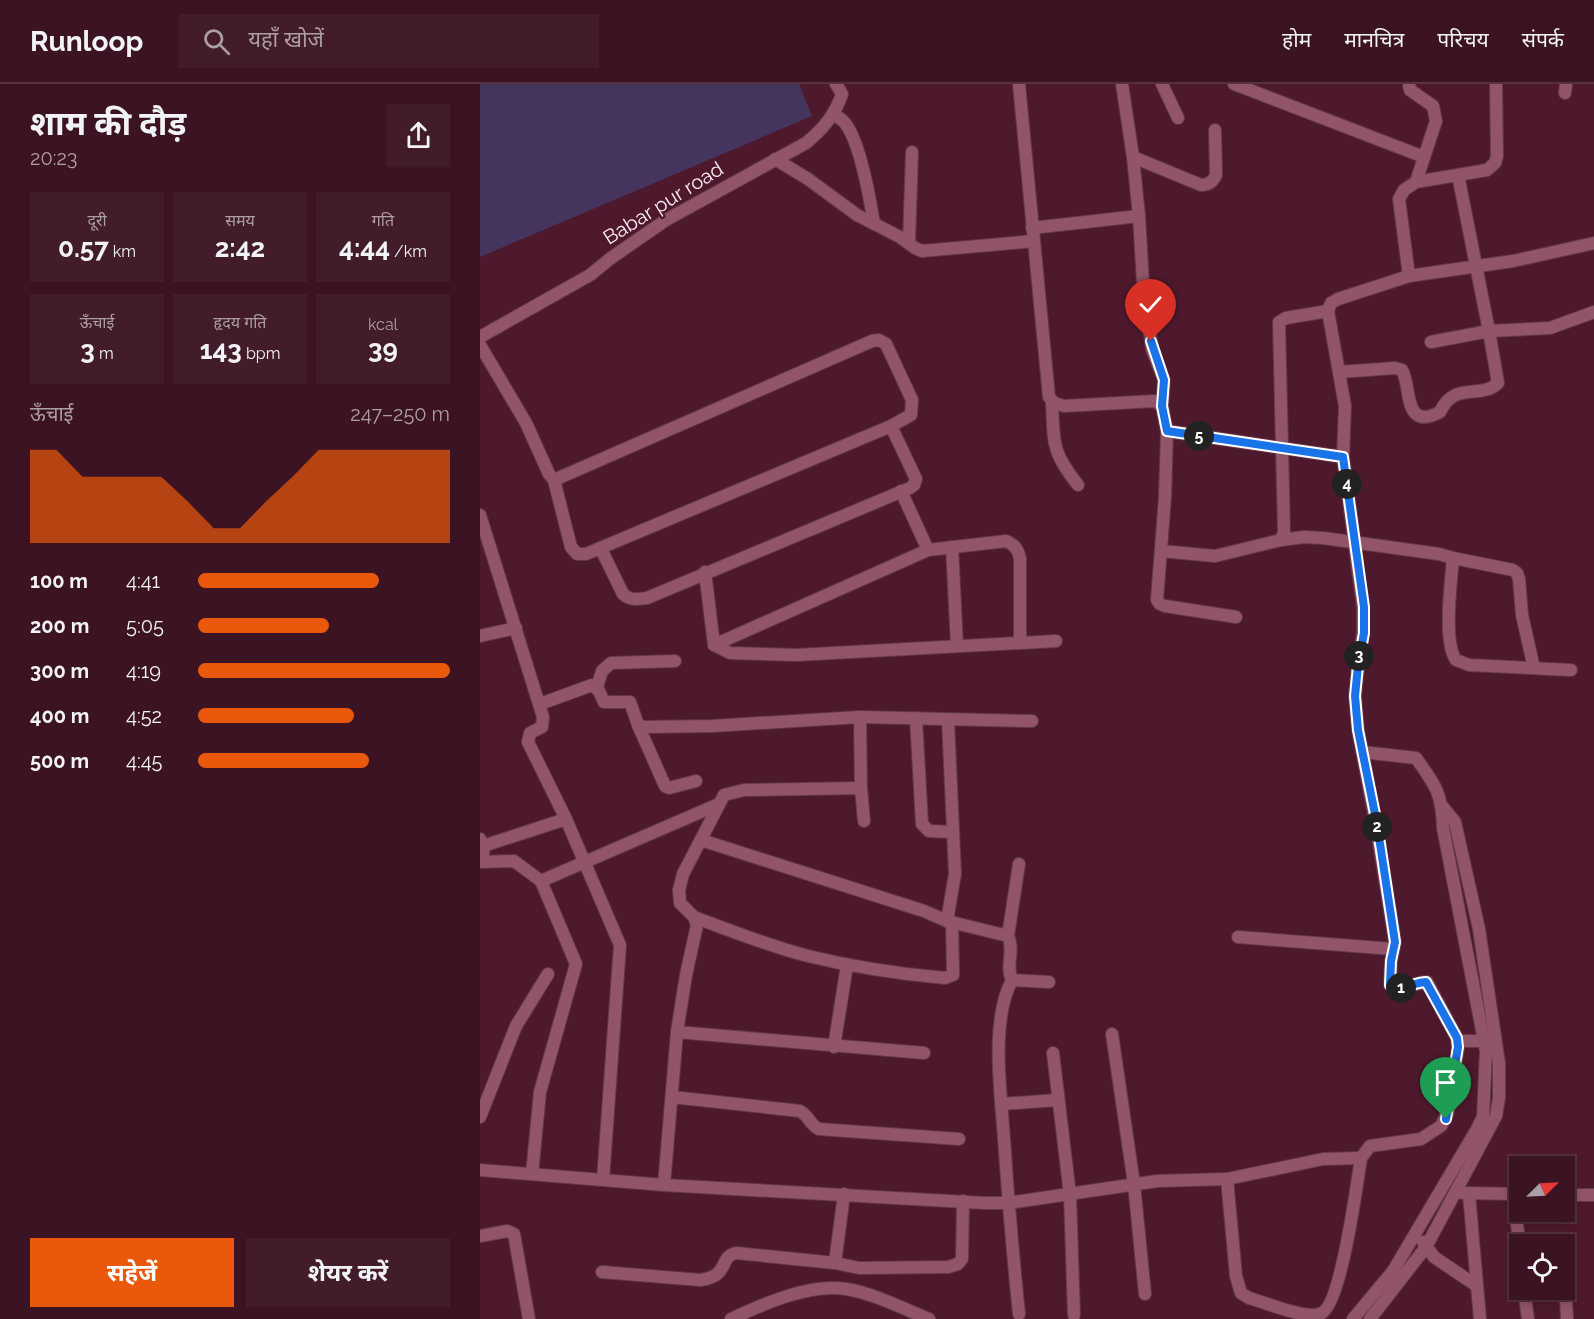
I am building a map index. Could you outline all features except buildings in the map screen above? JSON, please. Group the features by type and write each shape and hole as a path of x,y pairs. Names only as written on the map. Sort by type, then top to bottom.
{"street":[{"path":"1019,84 1055,448 1064,466 1078,484"},
{"path":"1122,84 1133,157 1149,330 1154,356 1164,380 1162,406 1167,431 1157,597 1160,604 1236,617"},
{"path":"1162,84 1178,118"},
{"path":"1235,84 1424,157"},
{"path":"1409,84 1410,90 1433,106 1435,113 1434,126 1416,182"},
{"path":"1408,276 1399,199 1404,190 1416,182 1487,170 1495,163 1497,156 1496,84"},
{"name":"Babar pur road","path":"480,337 590,275 666,220 806,142 821,131 834,114 842,87"},
{"path":"834,114 844,122 852,139 869,192 874,224"},
{"path":"1133,157 1201,185 1207,184 1213,181 1216,175 1215,130"},
{"path":"909,243 912,152"},
{"path":"775,159 808,179 857,215 915,248 926,251 1034,241"},
{"path":"1339,372 1395,368 1402,370 1406,378 1408,401 1411,408 1419,415 1433,415 1440,412 1444,402 1450,397 1491,388 1498,383 1458,175"},
{"path":"1032,228 1139,216"},
{"path":"1227,1179 1236,1276 1241,1293 1311,1318 1326,1312 1331,1304 1342,1266 1361,1158 1370,1146 1421,1139 1442,1126 1448,1112 1458,1041 1426,982 1418,982 1400,989 1392,987 1390,981 1395,942 1377,824 1362,752 1355,696 1364,633 1364,607 1343,457 1345,406 1329,311 1332,303 1408,276 1513,261 1594,243"},
{"path":"1281,540 1284,532 1279,322 1286,318 1329,311"},
{"path":"1431,342 1489,331 1550,328 1594,312"},
{"path":"480,345 526,423 549,474 554,480 574,552 586,554 891,426 911,414 912,400 886,344 879,340 872,341 554,480"},
{"path":"1052,402 1064,406 1155,401 1162,406"},
{"path":"601,549 623,594 636,600 827,524 914,485 916,479 891,426"},
{"path":"1167,431 1343,457"},
{"path":"901,491 928,550"},
{"path":"480,515 540,704 544,724 542,728 530,733 528,742 566,819 620,945 612,1030 603,1180"},
{"path":"1161,550 1215,556 1281,540 1304,537 1439,554 1513,570 1519,579 1522,615 1534,668"},
{"path":"714,645 928,550 1006,541 1014,544 1019,550 1020,643"},
{"path":"952,547 957,645"},
{"path":"1453,558 1449,613 1452,650 1454,657 1460,663 1571,670"},
{"path":"705,572 714,645"},
{"path":"480,636 516,628"},
{"path":"714,645 730,653 796,655 1056,641"},
{"path":"675,661 611,663 602,670 597,687 604,702 630,702 665,786 669,788 696,781"},
{"path":"540,704 592,685 597,687"},
{"path":"638,725 645,727 712,726 860,717 1032,721"},
{"path":"860,717 864,821"},
{"path":"916,718 922,824 929,831 952,832"},
{"path":"694,917 760,942 847,965 892,973 950,977 953,971 950,922 954,883 948,720"},
{"path":"1362,752 1416,758 1436,785 1442,806 1443,828 1486,1051 1483,1117 1462,1158 1426,1247 1370,1319"},
{"path":"664,1185 677,1032 697,925 694,917 681,903 678,896 683,874 724,795 744,790 861,789"},
{"path":"541,881 719,804"},
{"path":"1353,1319 1393,1271 1415,1233 1450,1187 1496,1116 1499,1098 1499,1063 1479,929 1455,822 1442,806"},
{"path":"532,1174 540,1092 576,964 541,881 514,861 480,862 483,859 482,842 566,819"},
{"path":"701,840 924,911 950,922 1008,936"},
{"path":"1018,1314 999,1066 1001,1010 1012,980 1009,973 1011,947 1008,936 1019,864"},
{"path":"1238,937 1393,949"},
{"path":"834,1047 847,965"},
{"path":"480,1117 516,1026 548,974"},
{"path":"1012,980 1049,982"},
{"path":"677,1032 924,1053"},
{"path":"1112,1034 1134,1184 1145,1294"},
{"path":"1458,1041 1485,1041"},
{"path":"1053,1053 1070,1195 1074,1315"},
{"path":"672,1097 800,1112 819,1129 959,1139"},
{"path":"1002,1104 1058,1100"},
{"path":"480,1170 664,1185 1008,1203 1157,1181 1227,1179 1323,1159 1361,1158"},
{"path":"1450,1187 1464,1194 1509,1194"},
{"path":"835,1263 844,1194"},
{"path":"1469,1194 1480,1319"},
{"path":"1575,1195 1594,1195"},
{"path":"602,1272 711,1279 718,1275 728,1257 736,1253 835,1263 859,1268 954,1266 962,1259 964,1252 963,1202"},
{"path":"481,1232 507,1231 514,1234 529,1319"},
{"path":"1415,1233 1434,1257 1477,1286"},
{"path":"731,1319 771,1302 814,1290 835,1288 847,1289 929,1319"},
{"path":"1525,1300 1528,1319"},
{"path":"1566,1300 1567,1319"}],"shaded area":[{"path":"480,84 799,84 812,116 480,257"}],"route":[{"path":"1151,341 1154,356 1164,380 1162,406 1167,431 1343,457 1364,607 1364,633 1355,696 1358,730 1377,824 1395,942 1390,985 1395,989 1400,989 1418,982 1426,982 1457,1038 1458,1047 1446,1119"}]}
